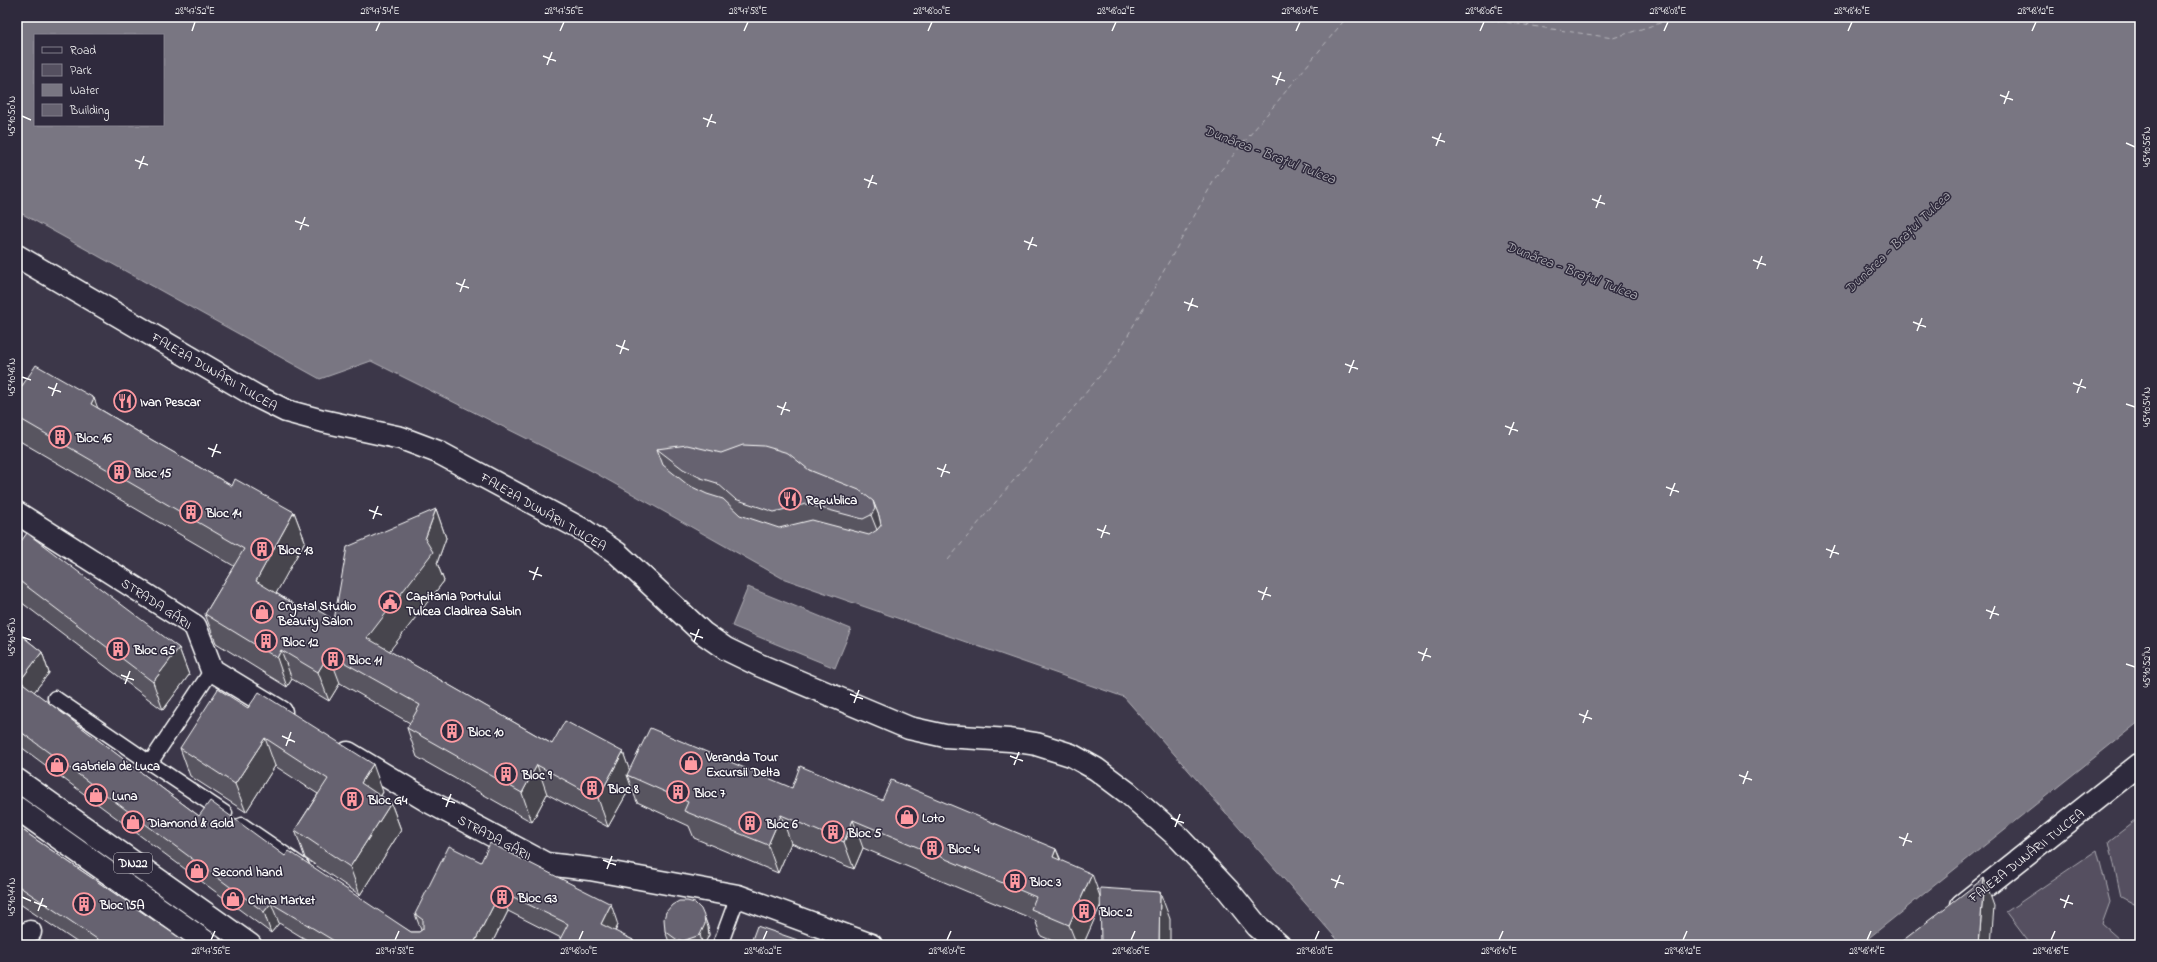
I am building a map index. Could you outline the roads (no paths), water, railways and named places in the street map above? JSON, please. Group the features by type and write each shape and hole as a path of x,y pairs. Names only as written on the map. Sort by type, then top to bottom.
{"street":[{"name":"FALEZA DUNĂRII TULCEA","path":"17,256 256,396 280,408 322,421 401,438 438,452 585,531 617,553 703,633 726,649 760,665 909,728 945,736 1010,740 1036,744 1071,755 1096,769 1128,793 1179,838 1228,890 1257,926 1279,945"},
{"name":"STRADA GĂRII","path":"17,513 195,626 212,670"},
{"path":"212,670 300,723"},
{"name":"STRADA GĂRII","path":"334,744 428,801 546,864 590,869 738,896 871,945"},
{"name":"FALEZA DUNĂRII TULCEA","path":"1949,915 2140,764"},
{"name":"DN22","path":"17,780 250,945"},
{"name":"DN22","path":"17,808 210,945"}],"lane":[{"path":"150,763 212,670"},
{"path":"55,698 314,874"},
{"path":"720,945 738,896"}],"water":[{"name":"Dunărea - Brațul Tulcea","path":"17,17 2140,17 2140,721 1860,945 1342,945 1124,697 782,578 590,470 371,361 320,379 17,211"},
{"path":"748,587 851,629 835,668 732,626"}],"place":[{"name":"Ivan Pescar","path":"125,401"},
{"name":"Bloc 16","path":"60,437"},
{"name":"Bloc 15","path":"119,472"},
{"name":"Republica","path":"790,499"},
{"name":"Bloc 14","path":"191,512"},
{"name":"Bloc 13","path":"262,549"},
{"name":"Capitania Portului Tulcea Cladirea Sabin","path":"390,602"},
{"name":"Crystal Studio Beauty Salon","path":"262,612"},
{"name":"Bloc 12","path":"266,641"},
{"name":"Bloc G5","path":"118,649"},
{"name":"Bloc 11","path":"333,659"},
{"name":"Bloc 10","path":"452,731"},
{"name":"Veranda Tour Excursii Delta","path":"691,763"},
{"name":"Gabriela de Luca","path":"57,765"},
{"name":"Bloc 9","path":"506,774"},
{"name":"Bloc 8","path":"592,788"},
{"name":"Bloc 7","path":"678,792"},
{"name":"Luna","path":"96,795"},
{"name":"Bloc G4","path":"352,799"},
{"name":"Loto","path":"907,817"},
{"name":"Diamond & Gold","path":"133,822"},
{"name":"Bloc 6","path":"750,823"},
{"name":"Bloc 5","path":"833,832"},
{"name":"Bloc 4","path":"932,848"},
{"name":"Second hand","path":"197,871"},
{"name":"Bloc 3","path":"1015,881"},
{"name":"Bloc G3","path":"502,897"},
{"name":"China Market","path":"233,899"},
{"name":"Bloc I5A","path":"84,904"},
{"name":"Bloc 2","path":"1084,911"}]}
